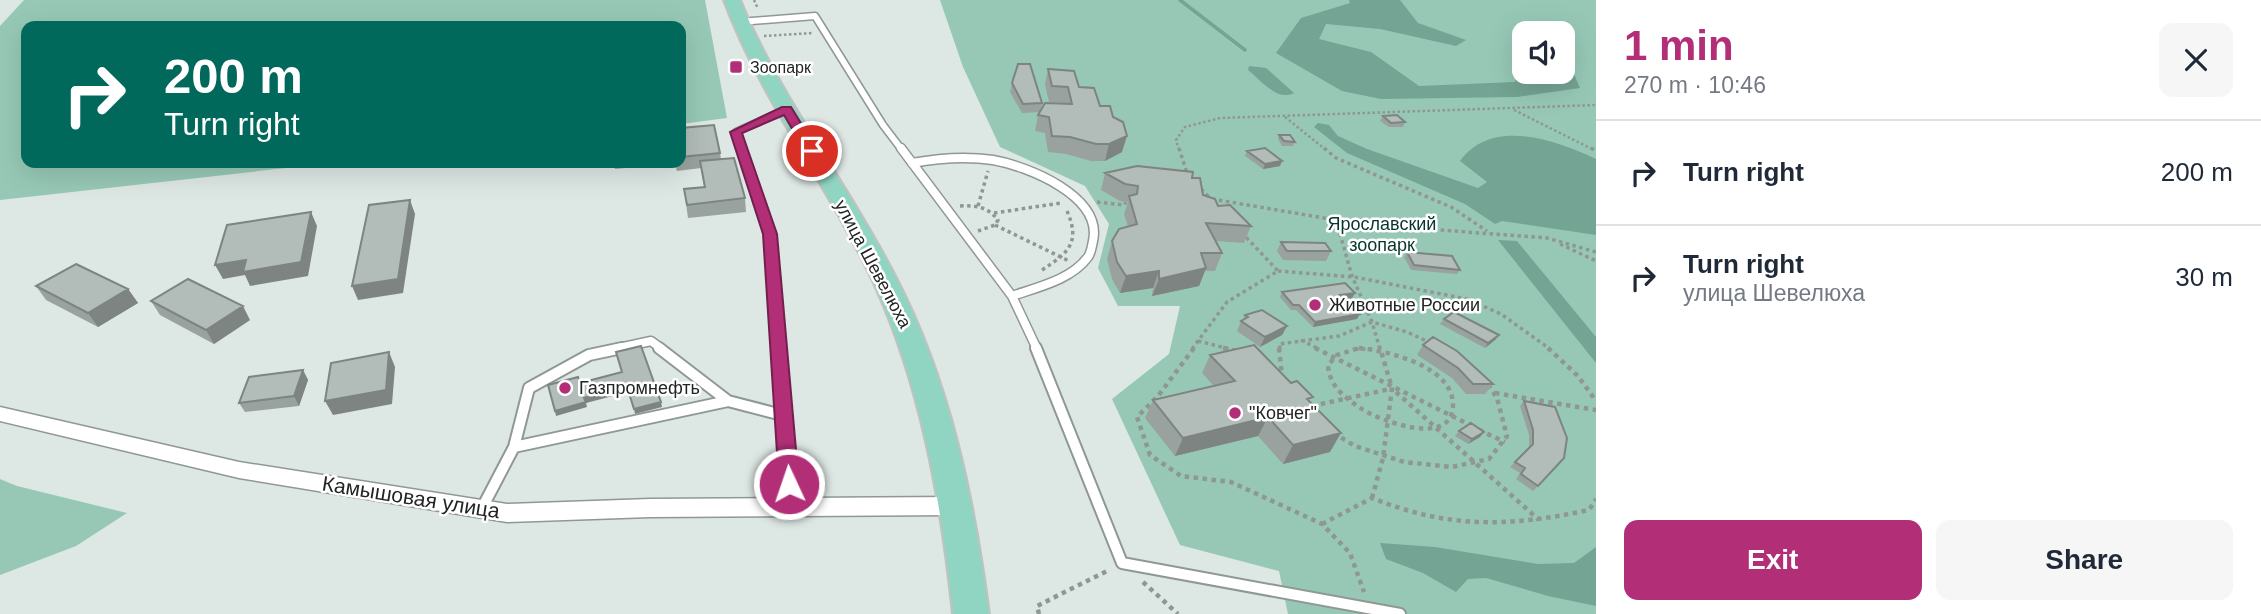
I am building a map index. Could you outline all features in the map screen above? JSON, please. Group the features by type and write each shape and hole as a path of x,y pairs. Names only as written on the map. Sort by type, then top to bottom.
{"main road":[{"name":"улица Шевелюха","path":"732,0 743,30 885,278 905,321 921,366 955,506 971,614"}],"street":[{"name":"Камышовая улица","path":"0,414 239,470 507,513 650,508 955,506"}],"lane":[{"path":"743,30 815,16 883,125 1012,296 1029,330 1122,563 1400,614"},
{"path":"786,109 736,132 770,234 786,415 790,507"},
{"path":"912,163 951,156 984,158 1015,165 1051,180 1079,201 1094,229 1089,256 1062,278 1012,296"},
{"path":"481,510 514,447 529,388 589,355 651,341 728,401 786,415"},
{"path":"514,447 728,401"}],"path":[{"path":"743,30 825,32"},
{"path":"1190,179 1182,163 1176,140 1185,127 1220,118 1596,105"},
{"path":"1511,108 1596,151"},
{"path":"1284,116 1336,158 1451,206 1489,232"},
{"path":"978,206 988,169 997,172"},
{"path":"1198,186 1212,199 1219,211"},
{"path":"1039,273 1062,258 1073,243 1074,225 1063,203 1054,196"},
{"path":"1212,199 1336,220 1547,237 1596,252"},
{"path":"960,206 978,206 994,213 1079,201 1124,205 1126,202"},
{"path":"978,231 995,225 998,220 994,213"},
{"path":"1322,524 1372,498 1383,458 1392,388 1381,349 1352,276 1336,220"},
{"path":"995,225 1077,265"},
{"path":"1239,231 1278,271"},
{"path":"1547,237 1596,261"},
{"path":"1369,608 1350,553 1322,524 1231,482 1181,476 1150,455 1137,417 1158,396 1227,302 1278,271 1312,270 1450,294 1489,307 1560,358 1596,401"},
{"path":"1371,322 1416,336 1440,347 1461,361 1495,393 1505,412 1508,429 1505,442 1493,457 1478,464 1448,469 1414,466 1383,458 1348,443 1299,409 1282,383 1275,360 1279,344 1340,335 1363,329 1371,322"},
{"path":"1299,339 1392,388 1505,442"},
{"path":"1198,341 1237,351"},
{"path":"1381,349 1413,361 1443,382 1451,394 1454,406 1451,417 1435,426 1419,429 1388,423 1357,408 1344,398 1329,375 1329,365 1333,357 1344,350 1381,349"},
{"path":"1299,409 1392,388"},
{"path":"1392,388 1540,521"},
{"path":"1495,393 1596,410"},
{"path":"1372,498 1396,509 1468,526 1540,521 1589,510 1596,499"},
{"path":"1038,614 1037,606 1122,563 1178,614"}],"green space":[{"path":"24,0 705,0 727,118 686,123 686,21 21,21 21,168 286,168 0,200 0,26"},
{"name":"Ярославский зоопарк","path":"940,0 1596,0 1596,614 1288,614 1279,571 1180,545 1112,399 1169,354 1180,306 1118,306 1098,268 1109,224 1085,186 1000,147 963,67"},
{"path":"0,479 17,486 127,513 76,546 0,575"}],"shaded area":[{"path":"1349,0 1400,0 1418,23 1466,40 1456,46 1380,29 1326,24 1319,39 1371,52 1419,86 1512,82 1575,84 1575,76 1580,88 1517,97 1381,99 1342,91 1276,53 1301,18 1350,3"},
{"path":"1249,66 1266,68 1294,93 1281,95 1275,92 1248,70"},
{"path":"1318,123 1329,125 1338,136 1367,149 1478,188 1487,182 1460,161 1473,148 1489,139 1525,136 1580,152 1596,159 1596,235 1502,221 1495,224 1465,204 1347,153 1314,127"},
{"path":"1498,240 1517,241 1596,337 1596,363"},
{"path":"1380,543 1435,547 1538,564 1574,563 1596,547 1596,606 1548,596 1486,578 1468,579 1456,592 1423,573 1386,559"}],"building":[{"path":"1018,64 1030,64 1042,103 1023,104 1012,83"},
{"path":"1048,69 1074,71 1079,87 1094,88 1100,106 1110,106 1113,117 1123,122 1127,136 1109,144 1096,144 1070,137 1052,136 1049,117 1038,115 1045,103 1072,104 1068,87 1052,86"},
{"path":"1397,115 1405,122 1391,123 1383,116"},
{"path":"714,125 720,153 686,156 686,128"},
{"path":"1279,135 1290,135 1295,142 1284,141"},
{"path":"1265,148 1282,161 1265,164 1247,151"},
{"path":"734,158 745,198 687,205 684,189 705,187 700,161"},
{"path":"1137,166 1193,172 1192,178 1200,178 1203,195 1215,199 1218,206 1230,205 1251,226 1206,223 1222,253 1201,253 1206,268 1159,279 1159,271 1126,276 1117,262 1112,241 1119,229 1137,224 1129,196 1137,194 1138,186 1125,184 1105,173"},
{"path":"410,200 398,279 352,286 369,205"},
{"path":"311,212 301,262 243,272 246,260 215,265 227,225"},
{"path":"1281,242 1325,243 1331,251 1287,251"},
{"path":"1407,252 1452,256 1460,270 1414,265"},
{"path":"76,264 128,289 88,313 36,286"},
{"path":"188,279 243,306 206,330 151,301"},
{"name":"Животные России","path":"1345,283 1355,293 1340,295 1360,314 1315,322 1299,305 1293,305 1282,292"},
{"path":"1262,310 1287,326 1265,337 1241,321 1248,317 1245,315"},
{"path":"1454,312 1499,335 1488,343 1444,319"},
{"path":"1433,337 1457,351 1493,384 1473,384 1458,368 1423,345"},
{"path":"1254,345 1291,383 1297,381 1313,397 1307,399 1341,433 1293,445 1268,417 1183,438 1153,400 1235,381 1210,355"},
{"path":"641,346 661,402 634,409 627,387 584,398 586,402 555,411 548,385 578,377 580,383 622,372 616,352"},
{"path":"389,352 386,390 325,401 331,363"},
{"path":"303,370 294,396 239,403 249,377"},
{"path":"1524,401 1555,407 1567,438 1564,458 1538,486 1521,474 1525,468 1515,462 1533,444 1533,430"},
{"path":"1471,423 1484,432 1472,439 1459,431"}],"waterway":[{"path":"1180,0 1245,50"}],"place":[{"name":"Зоопарк","path":"736,67"},
{"name":"Животные России","path":"1315,305"},
{"name":"Газпромнефть","path":"565,388"},
{"name":"\"Ковчег\"","path":"1235,413"}],"route":[{"path":"789,484 786,415 770,234 736,132 786,109 812,151"}]}
